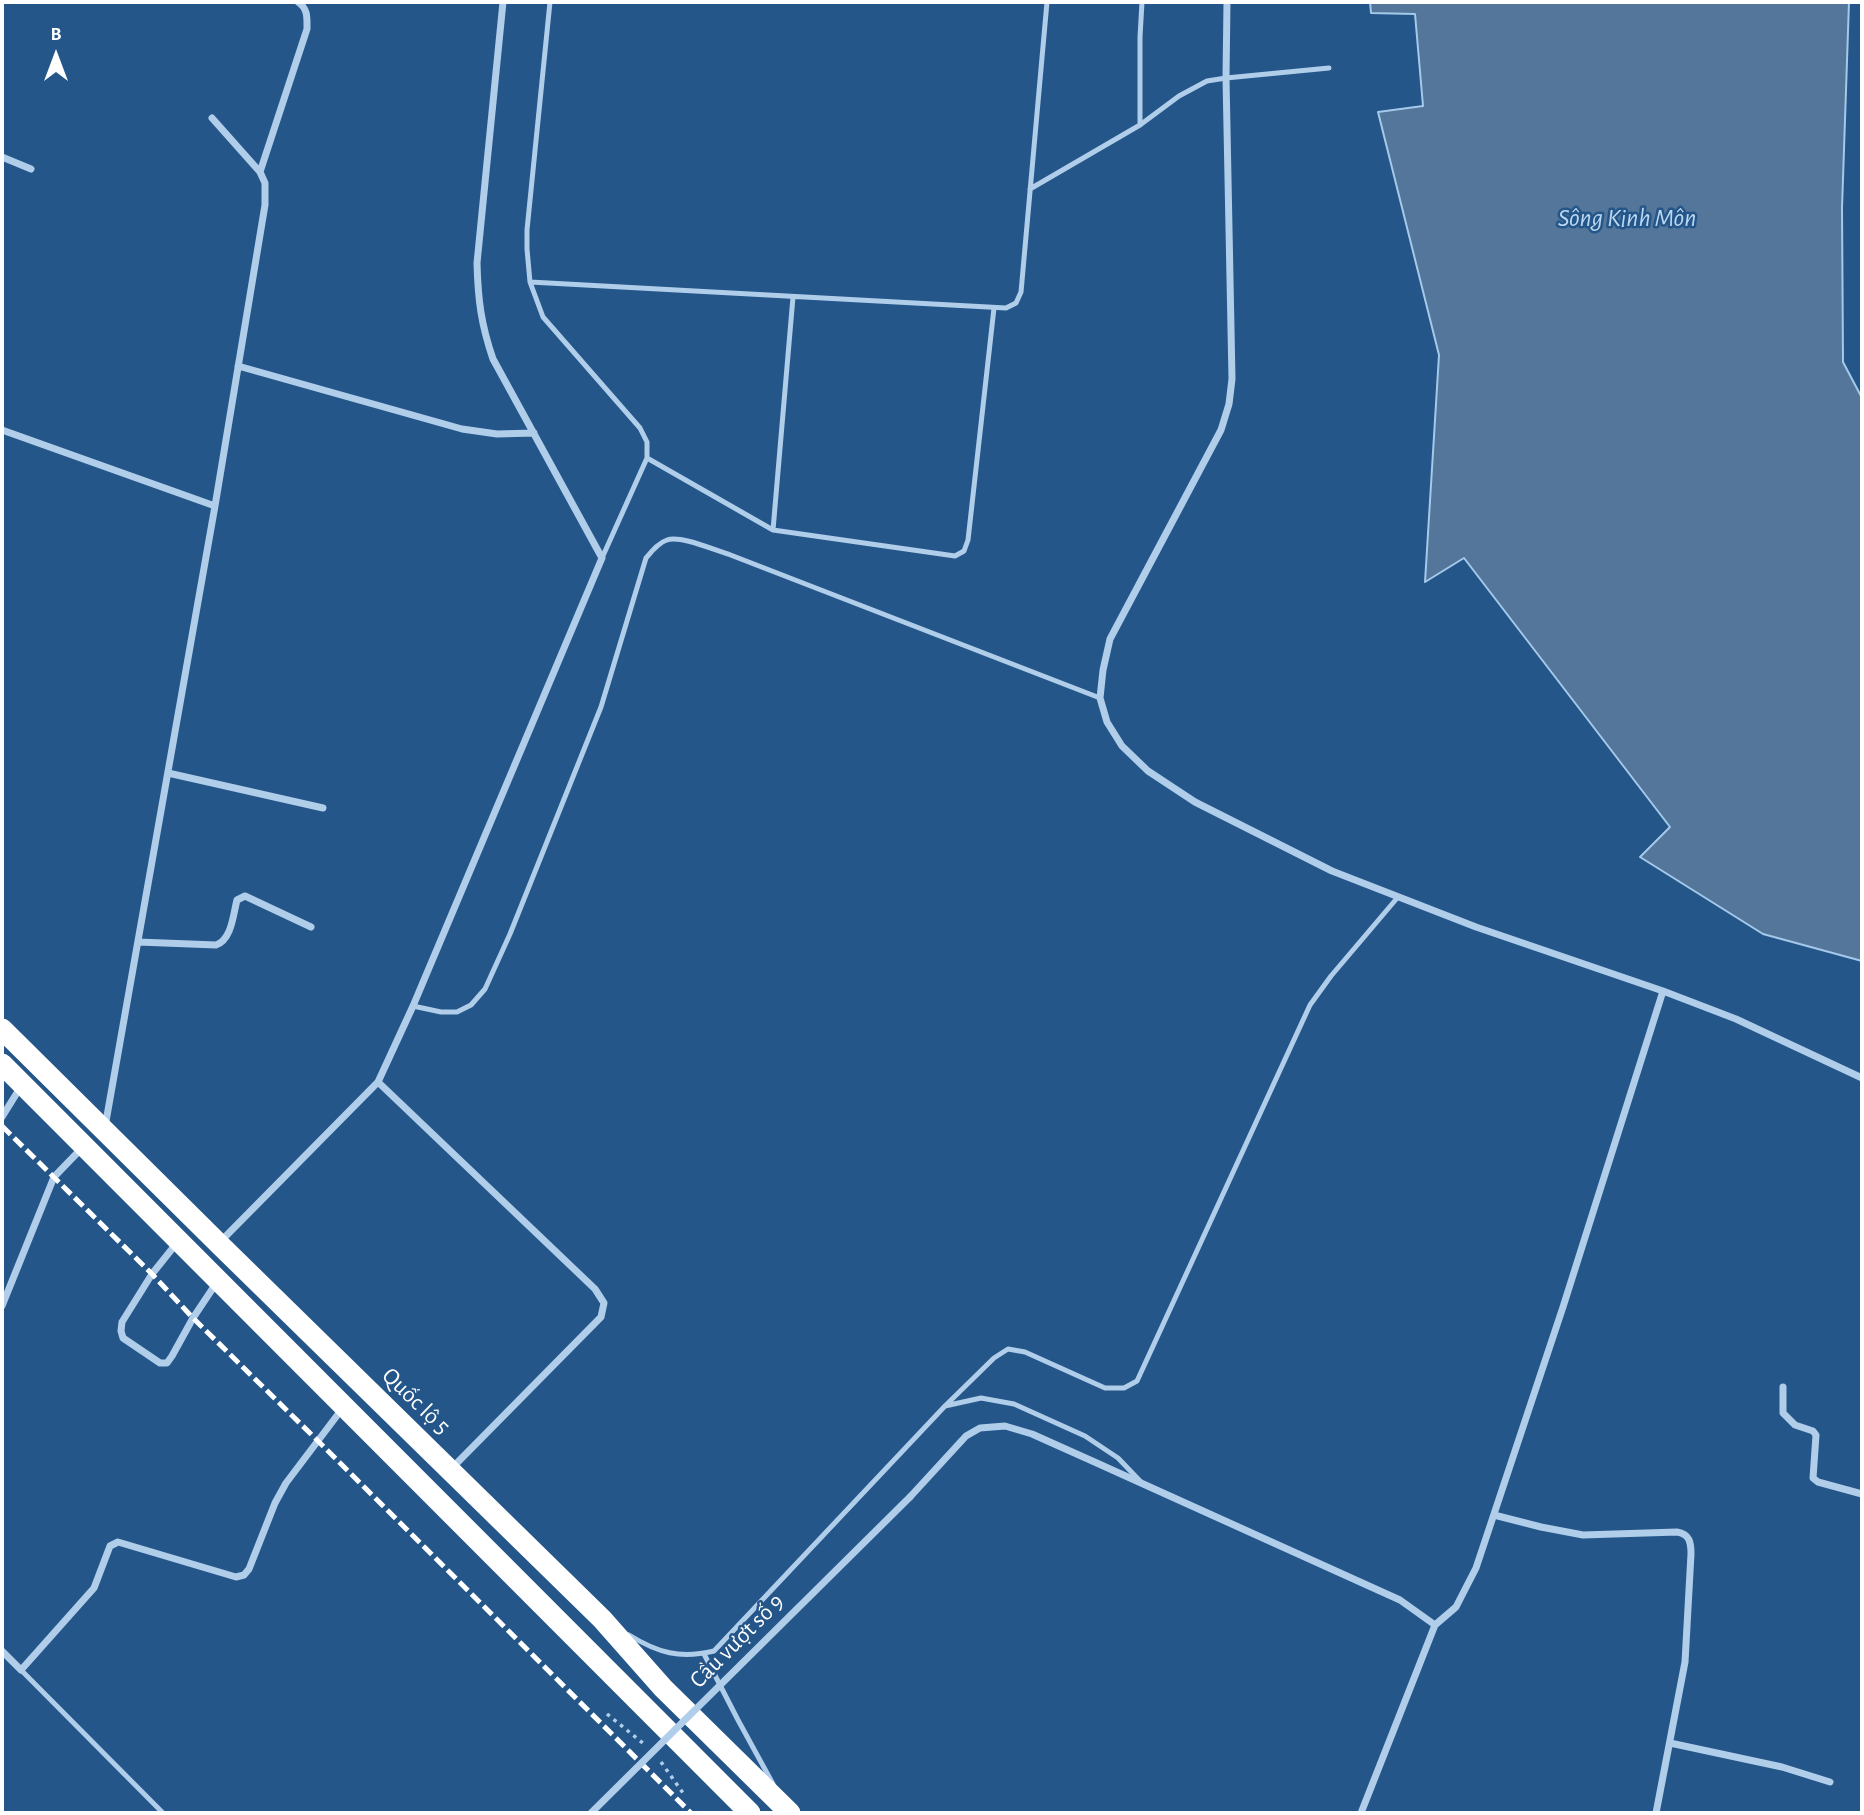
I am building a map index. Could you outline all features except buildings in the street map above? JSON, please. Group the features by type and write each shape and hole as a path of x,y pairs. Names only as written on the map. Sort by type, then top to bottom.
{"highway":[{"name":"Quốc lộ 5","path":"2,1029 602,1619 663,1688 790,1813"},
{"path":"2,1064 751,1813"}],"street":[{"path":"260,172 307,29 304,6 298,2"},
{"path":"219,1244 378,1082 413,1006 602,558 493,359 483,329 477,263 503,2"},
{"path":"1227,2 1232,379 1229,404 1221,430 1110,639 1100,698 1107,722 1122,746 1148,771 1195,802 1319,865 1476,927 1736,1019 1862,1078"},
{"path":"105,1131 265,205 265,183 260,172 212,118"},
{"path":"2,157 31,169"},
{"path":"238,366 462,429 497,434 534,433"},
{"path":"2,430 215,506"},
{"path":"168,773 323,808"},
{"path":"138,942 216,945 224,942 237,900 245,896 311,927"},
{"path":"1360,1813 1435,1625 1456,1607 1476,1568 1563,1307 1663,991"},
{"path":"378,1082 596,1289 604,1303 601,1317 449,1471"},
{"path":"2,1117 22,1085"},
{"path":"2,1306 54,1177 84,1146"},
{"path":"179,1241 152,1274 122,1322 123,1338 160,1363 167,1363 218,1280"},
{"path":"1783,1387 1783,1412 1795,1424 1813,1431 1816,1435 1813,1478 1818,1482 1862,1494"},
{"path":"2,1653 21,1670 94,1587 110,1546 118,1542 236,1577 244,1576 250,1569 275,1503 286,1483 344,1406"},
{"name":"Cầu vượt số 9","path":"591,1813 910,1497 966,1436 980,1428 1005,1426 1032,1434 1400,1600 1435,1625"},
{"path":"1494,1515 1583,1535 1677,1532 1688,1537 1691,1554 1685,1662 1656,1813"},
{"path":"1670,1743 1782,1767 1830,1782"}],"lane":[{"path":"550,2 527,230 530,282 542,317 640,428 647,442 647,458 602,558"},
{"path":"530,282 993,308 1006,308 1016,303 1021,292 1047,2"},
{"path":"1140,125 1142,2"},
{"path":"1030,189 1140,125 1179,96 1207,81 1329,68"},
{"path":"773,530 793,297"},
{"path":"647,458 773,530 956,555 964,551 968,540 993,308"},
{"path":"413,1006 441,1013 457,1012 471,1005 485,989 510,934 601,707 646,558 665,540 676,538 728,554 1100,698"},
{"path":"602,1619 648,1647 676,1655 696,1656 713,1651 945,1406 993,1358 1007,1349 1025,1352 1105,1388 1124,1388 1138,1381 1310,1005 1398,897"},
{"path":"945,1406 981,1398 1014,1404 1085,1436 1118,1458 1141,1483"},
{"path":"704,1654 790,1813"},
{"path":"21,1670 163,1813"}],"water":[{"name":"Sông Kinh Môn","path":"1370,2 1849,2 1842,208 1843,362 1862,398 1862,961 1763,934 1640,857 1670,827 1464,558 1425,582 1439,355 1378,112 1423,106 1415,14 1371,13"}],"railway":[{"path":"2,1126 691,1813"}]}
